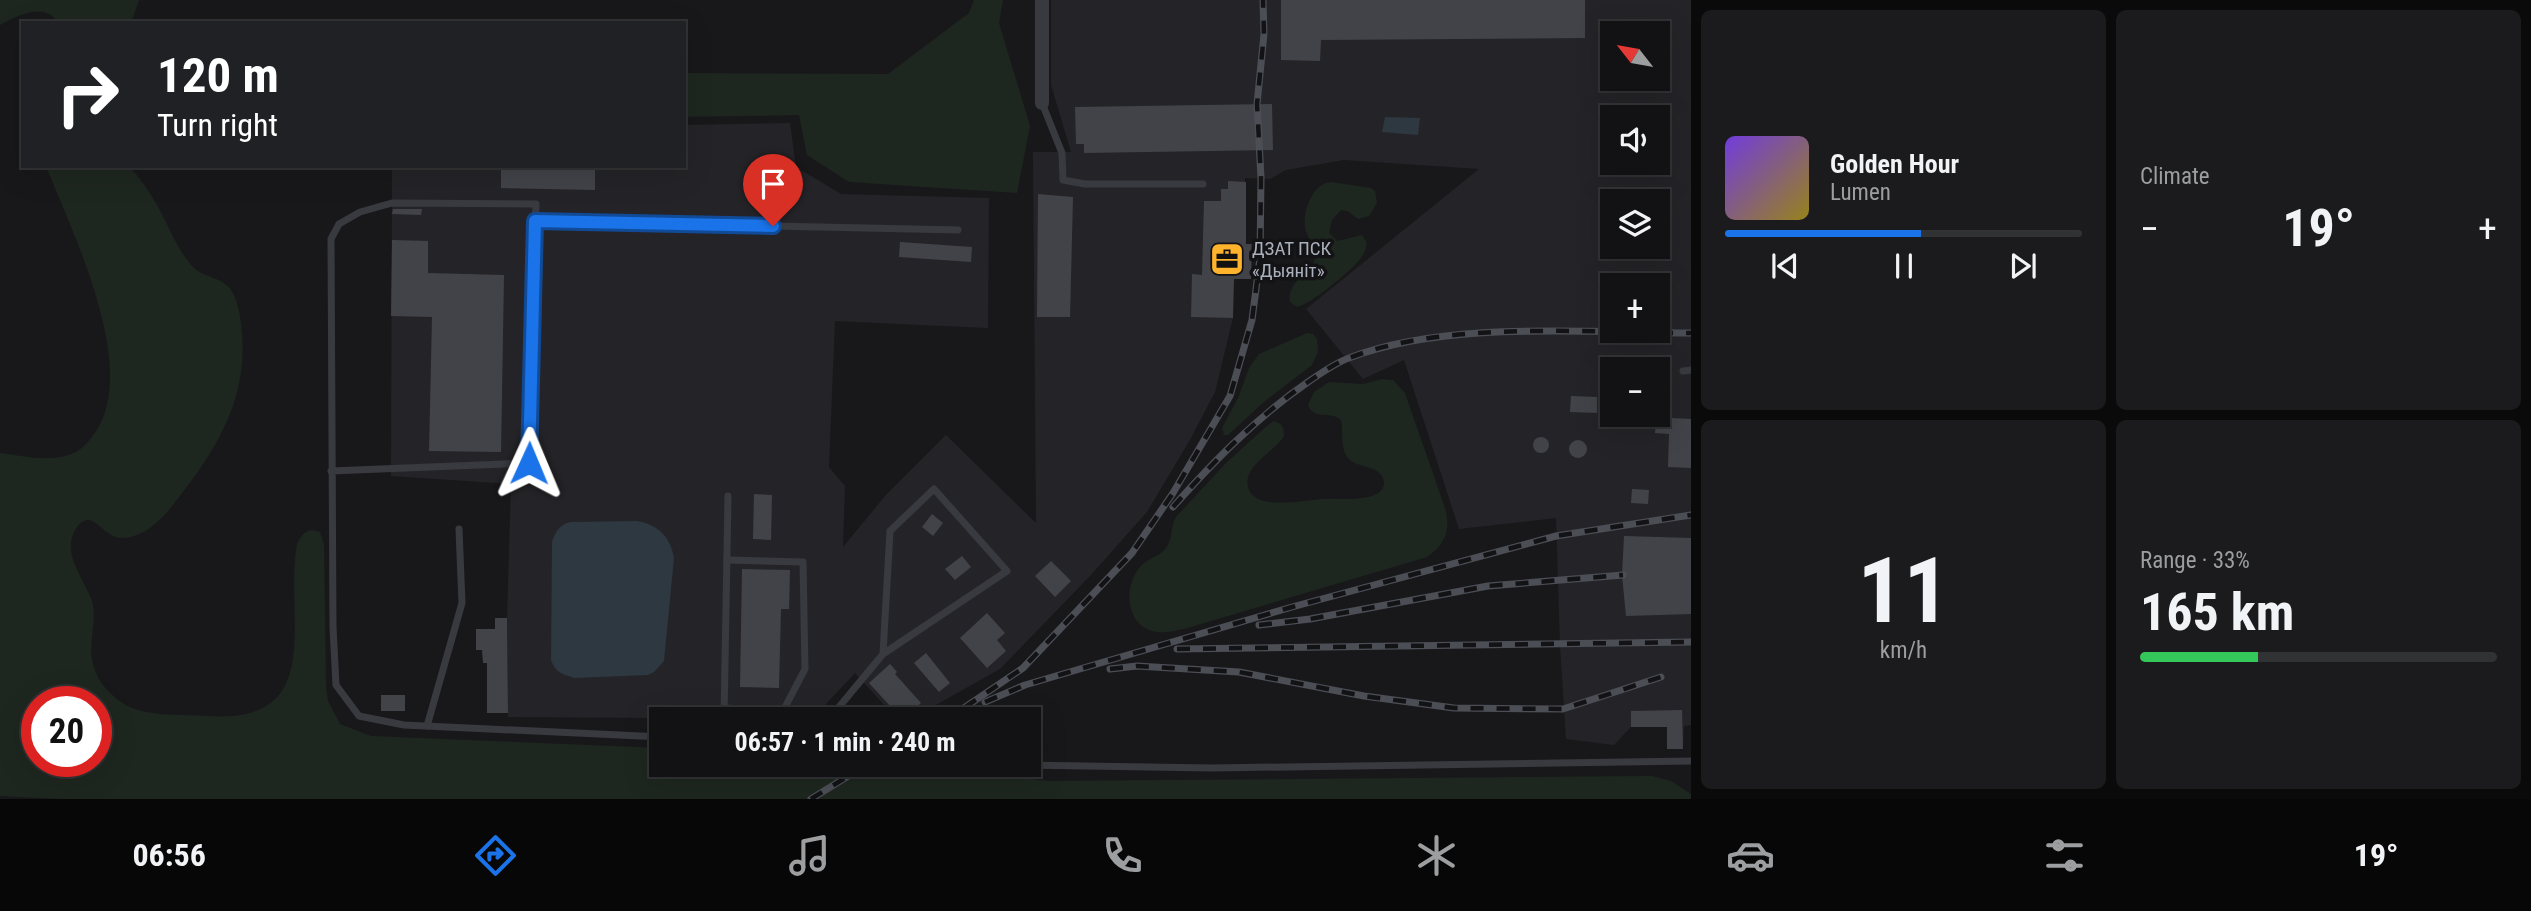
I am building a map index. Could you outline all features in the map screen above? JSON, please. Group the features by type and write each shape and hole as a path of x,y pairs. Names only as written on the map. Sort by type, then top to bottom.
{"street":[{"path":"1042,0 1042,103"}],"lane":[{"path":"1042,103 1062,153 1063,180 1085,184 1203,184"},
{"path":"331,471 529,463 536,204 392,203 360,212 339,224 331,239 331,471 336,685 359,716 404,725 649,736"},
{"path":"535,221 958,229"},
{"path":"839,707 883,654 1006,571 934,489 890,531 883,654"},
{"path":"725,707 728,496"},
{"path":"427,726 462,603 459,529"},
{"path":"727,561 803,562 805,669 785,707"},
{"path":"1041,765 1212,768 1688,761 1691,769"}],"shaded area":[{"path":"0,0 139,0 132,21 56,21 46,13 30,12 0,25"},
{"path":"974,0 1003,0 999,23 1030,126 1017,193 849,182 807,155 799,115 686,117 686,73 888,74 969,13"},
{"path":"1051,0 1691,0 1691,725 1684,726 1683,749 1667,749 1667,727 1631,727 1614,745 1566,739 1556,518 1459,529 1404,360 1363,379 1306,309 1479,169 1344,160 1286,170 1270,179 1245,178 1246,244 1252,244 1251,279 1233,279 1233,318 1215,392 1147,512 1090,576 1000,669 932,707 886,707 855,673 823,707 649,707 649,718 508,717 507,618 511,484 391,476 392,168 686,168 686,125 790,123 796,167 841,194 989,198 988,328 835,321 829,467 845,486 843,547 885,496 946,435 1036,523 1033,152 1071,152 1051,85"},
{"path":"1385,117 1420,118 1418,135 1382,132"},
{"path":"47,168 131,168 151,195 191,265 201,273 224,283 233,293 242,334 240,377 229,416 210,453 178,499 155,524 146,531 126,538 111,535 94,522 86,520 77,527 72,536 72,556 94,609 91,656 95,671 105,686 21,686 21,777 112,777 112,694 130,707 158,714 246,714 271,703 285,685 293,661 297,544 303,534 312,530 320,532 324,544 328,701 340,724 371,736 649,748 649,777 1016,777 1049,781 1652,776 1671,781 1691,794 1691,799 61,799 0,796 0,453 46,458 65,456 81,449 96,431 107,404 110,371 106,336 97,299"},
{"path":"1331,182 1371,188 1375,191 1377,203 1369,216 1358,219 1348,211 1341,210 1332,220 1329,233 1337,241 1362,235 1367,243 1366,247 1360,259 1340,279 1321,294 1297,307 1290,302 1292,288 1311,266 1317,253 1305,227 1310,198 1319,187"},
{"path":"1307,333 1313,334 1317,339 1318,352 1312,365 1265,401 1228,435 1224,435 1222,428 1238,398 1249,368 1259,354"},
{"path":"1382,379 1393,380 1405,393 1446,511 1445,537 1438,548 1427,557 1184,629 1160,632 1143,627 1136,620 1130,603 1131,583 1135,575 1143,564 1166,548 1176,517 1225,464 1274,421 1282,426 1284,436 1250,472 1248,487 1252,495 1260,500 1281,503 1369,497 1382,489 1384,482 1380,473 1354,463 1347,456 1343,446 1341,420 1315,413 1308,405 1314,392 1329,382 1363,384"},
{"path":"637,521 662,533 670,544 674,558 664,661 648,675 575,678 563,674 551,660 552,542 555,535 561,527 571,522"}],"building":[{"path":"1281,0 1585,0 1585,38 1321,40 1320,61 1281,60"},
{"path":"1272,104 1273,150 1084,153 1084,144 1076,144 1075,107"},
{"path":"501,168 595,168 595,190 501,188"},
{"name":"ДЗАТ ПСК «Дыяніт»","path":"1228,181 1246,182 1246,244 1252,244 1251,279 1234,279 1233,318 1191,317 1192,274 1202,275 1204,201 1221,201 1221,189 1228,189"},
{"path":"1038,194 1073,197 1070,317 1037,317"},
{"path":"393,209 422,209 421,215 392,214"},
{"path":"392,240 428,241 428,273 504,275 501,452 429,451 432,317 391,316"},
{"path":"900,242 972,247 971,262 899,257"},
{"path":"1571,396 1597,397 1597,413 1570,412"},
{"path":"1670,418 1691,419 1691,468 1668,467 1669,434 1655,433 1655,427 1670,427"},
{"path":"1538,437 1544,437 1549,445 1547,451 1538,453 1533,448 1533,442"},
{"path":"1578,440 1584,443 1587,449 1584,455 1578,458 1572,455 1569,449 1572,443"},
{"path":"1632,489 1649,490 1648,504 1631,503"},
{"path":"754,494 772,495 771,540 753,539"},
{"path":"932,514 943,523 933,536 922,527"},
{"path":"1624,536 1691,538 1691,614 1626,616 1622,575"},
{"path":"962,556 971,567 955,580 945,569"},
{"path":"1051,561 1071,581 1055,597 1035,576"},
{"path":"742,569 790,570 789,609 781,609 779,688 740,687"},
{"path":"987,613 1005,633 997,640 1006,651 987,668 960,638"},
{"path":"495,618 507,618 508,713 487,713 487,663 483,663 482,650 476,650 476,629 495,629"},
{"path":"926,653 950,683 939,692 914,663"},
{"path":"890,664 897,672 895,674 921,703 916,707 891,707 869,683"},
{"path":"381,695 405,695 405,711 381,711"},
{"path":"1682,710 1683,749 1667,749 1667,727 1631,727 1631,711"}],"railway":[{"path":"965,707 1023,668 1132,553 1173,493 1230,396 1252,320 1260,258 1261,178 1257,104 1264,34 1263,0"},
{"path":"1173,507 1220,456 1271,410 1323,372 1349,358 1388,346 1473,333 1691,333"},
{"path":"985,702 1025,685 1292,607 1556,536 1691,515"},
{"path":"1259,625 1310,619 1488,586 1623,575"},
{"path":"1177,649 1691,642"},
{"path":"1110,669 1137,666 1239,672 1364,696 1454,708 1563,709 1661,677"},
{"path":"811,799 847,777"}],"place":[{"name":"ДЗАТ ПСК «Дыяніт»","path":"1227,259"}],"route":[{"path":"529,463 535,221 773,226"}]}
